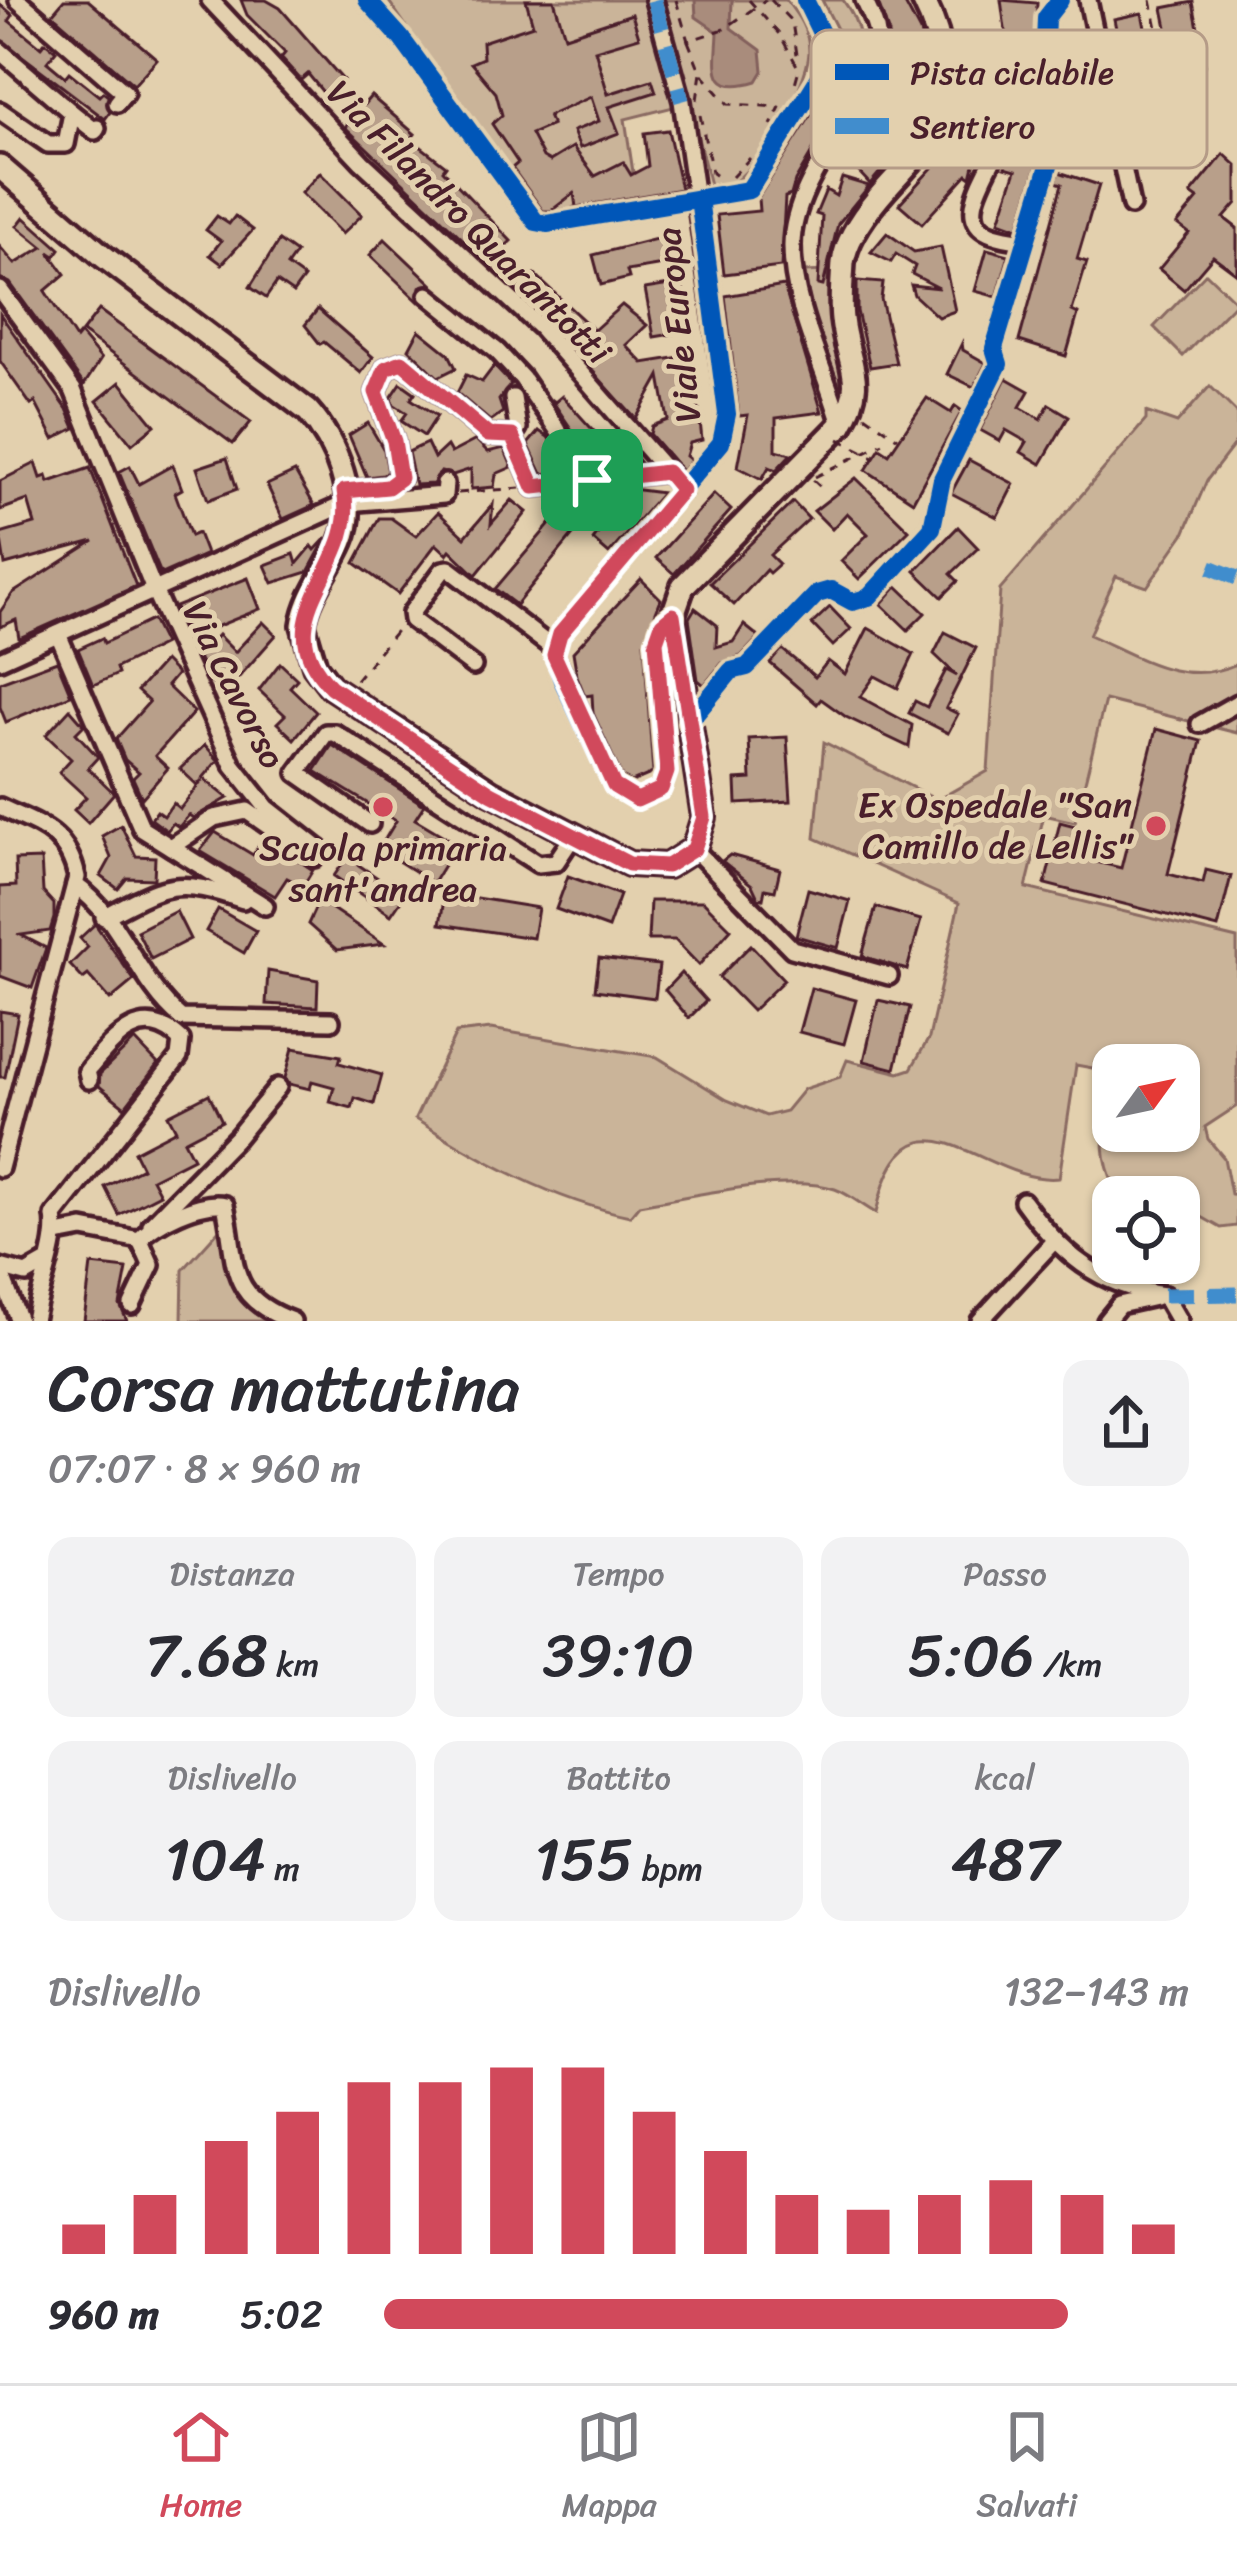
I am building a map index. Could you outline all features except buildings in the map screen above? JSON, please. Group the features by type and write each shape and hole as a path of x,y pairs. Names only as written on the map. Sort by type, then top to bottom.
{"main road":[{"path":"923,0 935,30"},
{"path":"0,167 103,256 308,411 335,449 345,497 344,538 305,615 305,637 322,678 491,793 629,864 667,866 694,849 704,817 673,615 683,586 847,425 858,387 842,318 844,257 861,218 903,168"}],"street":[{"path":"18,0 125,94 117,104"},
{"name":"Via Filandro Quarantotti","path":"210,0 362,162 541,328 682,490"},
{"name":"Viale Europa","path":"554,649 560,634 722,443 727,415 682,101 654,0"},
{"path":"805,0 820,30"},
{"path":"864,0 876,30"},
{"path":"1046,30 1046,18 1060,0"},
{"path":"1088,0 1094,30"},
{"path":"367,2 401,38 536,222 740,194 755,184 811,93"},
{"path":"0,51 72,113 95,131 98,128"},
{"path":"0,111 48,144 66,144 72,113"},
{"path":"817,168 797,204 792,248 805,316 847,425"},
{"path":"988,168 973,203 976,220 986,232 1026,242"},
{"path":"689,722 730,670 747,667 817,594 831,590 853,602 869,597 932,528 942,479 999,364 994,348 1049,168"},
{"path":"1123,168 1131,206"},
{"name":"Via Cavorso","path":"0,290 74,391 154,590 233,765 267,808 319,849 314,858 247,811 214,818 171,847"},
{"path":"428,295 497,351 522,378 592,480"},
{"path":"0,660 345,497 388,487 400,478 394,441 376,392 378,380 393,364 402,362 488,435 512,436"},
{"path":"512,436 518,428 513,398"},
{"path":"512,436 534,487 667,472"},
{"path":"345,497 445,489"},
{"path":"473,666 412,620 411,613 443,570 449,569 554,649 562,680 614,786 637,800 661,789 667,772 656,641 662,624 673,615"},
{"path":"58,634 130,811 142,829 261,904 187,883 136,899 104,917"},
{"path":"1200,724 1237,703"},
{"path":"370,824 297,773 326,733 335,733 538,864 556,862 574,835"},
{"path":"0,807 51,831 71,850 75,885 0,1168"},
{"path":"694,849 792,949 889,976"},
{"path":"75,885 104,917 165,1005 181,1018 331,1021"},
{"path":"34,1321 40,1280 57,1234 54,1216 179,1057 181,1040 167,1027 147,1023 124,1031 88,1071 89,1079"},
{"path":"140,1240 278,1088"},
{"path":"1024,1201 1053,1242 1111,1280 1133,1290 1164,1294"},
{"path":"151,1225 214,1202 226,1205 232,1264 241,1286 292,1321"},
{"path":"57,1234 83,1229 140,1240"},
{"path":"132,1305 151,1265 140,1240"},
{"path":"980,1321 1053,1242"},
{"path":"0,1269 26,1274 46,1262"},
{"path":"10,1295 46,1262"},
{"path":"0,1269 19,1321"},
{"path":"10,1295 40,1280"},
{"path":"1106,1321 1118,1305 1164,1294"},
{"path":"1164,1294 1179,1321"}],"path":[{"path":"676,0 701,73 728,104 780,107"},
{"path":"749,0 780,34 799,69"},
{"path":"688,41 734,23 769,0 792,22 799,69 792,97 780,107 766,136"},
{"path":"1150,0 1157,30"},
{"path":"701,73 697,100 712,173 725,182 755,152"},
{"path":"847,425 898,438"},
{"path":"847,425 874,457"},
{"path":"785,481 812,479 883,443"},
{"path":"812,479 825,491"},
{"path":"445,489 534,487"},
{"path":"349,688 391,637"}],"shaded area":[{"path":"388,0 786,0 805,30 809,52 788,110 761,154 731,185 717,191 710,185 689,103 625,119 633,172 555,218 539,216"},
{"path":"695,0 732,0 731,28 761,50 763,71 757,81 741,85 722,81 717,66 718,32 696,17"},
{"path":"822,0 843,0 858,30 837,29"},
{"path":"827,271 829,321 845,381 840,394 812,315 805,272"},
{"path":"1206,273 1236,302 1183,356 1154,327"},
{"path":"1210,386 1237,413 1237,441 1207,480 1184,534 1147,587 1116,576 1089,635 1180,671 1217,671 1237,664 1237,733 1105,700 1075,822 1044,815 1026,888 1237,939 1237,1106 1205,1127 1208,1139 1224,1158 1231,1194 1237,1195 1237,1226 1221,1228 1200,1216 1200,1176 1110,1176 1108,1170 1105,1152 1200,1152 1200,1044 1092,1044 1092,1068 1076,1065 1059,1178 1030,1176 951,1145 928,1141 907,1148 890,1170 876,1213 835,1189 792,1184 639,1205 630,1216 573,1200 518,1177 415,1119 456,1033 491,1029 657,1057 727,1100 766,1116 786,1111 804,1089 840,1077 847,1060 899,1073 911,1069 929,1038 959,903 815,838 824,742 937,800 988,771 1000,590 1146,420 1146,412 1177,423"},
{"path":"221,1228 225,1260 237,1283 281,1321 182,1321 183,1270"}],"marked path":[{"path":"654,0 682,101"},
{"path":"534,487 592,480"},
{"path":"1210,567 1237,578"},
{"path":"1164,1295 1237,1294"}],"cycle path":[{"path":"367,0 401,38 536,222 547,224 749,190 811,91"},
{"path":"805,0 820,30"},
{"path":"1046,30 1046,18 1060,0"},
{"path":"689,722 731,671 747,667 817,594 831,590 853,602 869,597 932,528 942,479 999,364 994,348 1048,168"},
{"path":"673,615 662,624 656,642 666,772 661,789 637,799 613,786 554,655 560,634 721,443 727,414 699,198"}],"place":[{"name":"Scuola primaria sant'andrea","path":"383,807"},
{"name":"Ex Ospedale \"San Camillo de Lellis\"","path":"1156,826"}],"route":[{"path":"402,362 488,435 512,436 534,487 592,480 667,472 682,490 560,634 554,649 562,680 614,786 637,800 661,789 667,772 656,641 662,624 673,615 704,817 694,849 667,866 629,864 491,793 331,687 315,666 305,637 305,615 344,538 344,491 388,487 400,478 394,441 376,392 378,380 393,364 402,362"}]}
